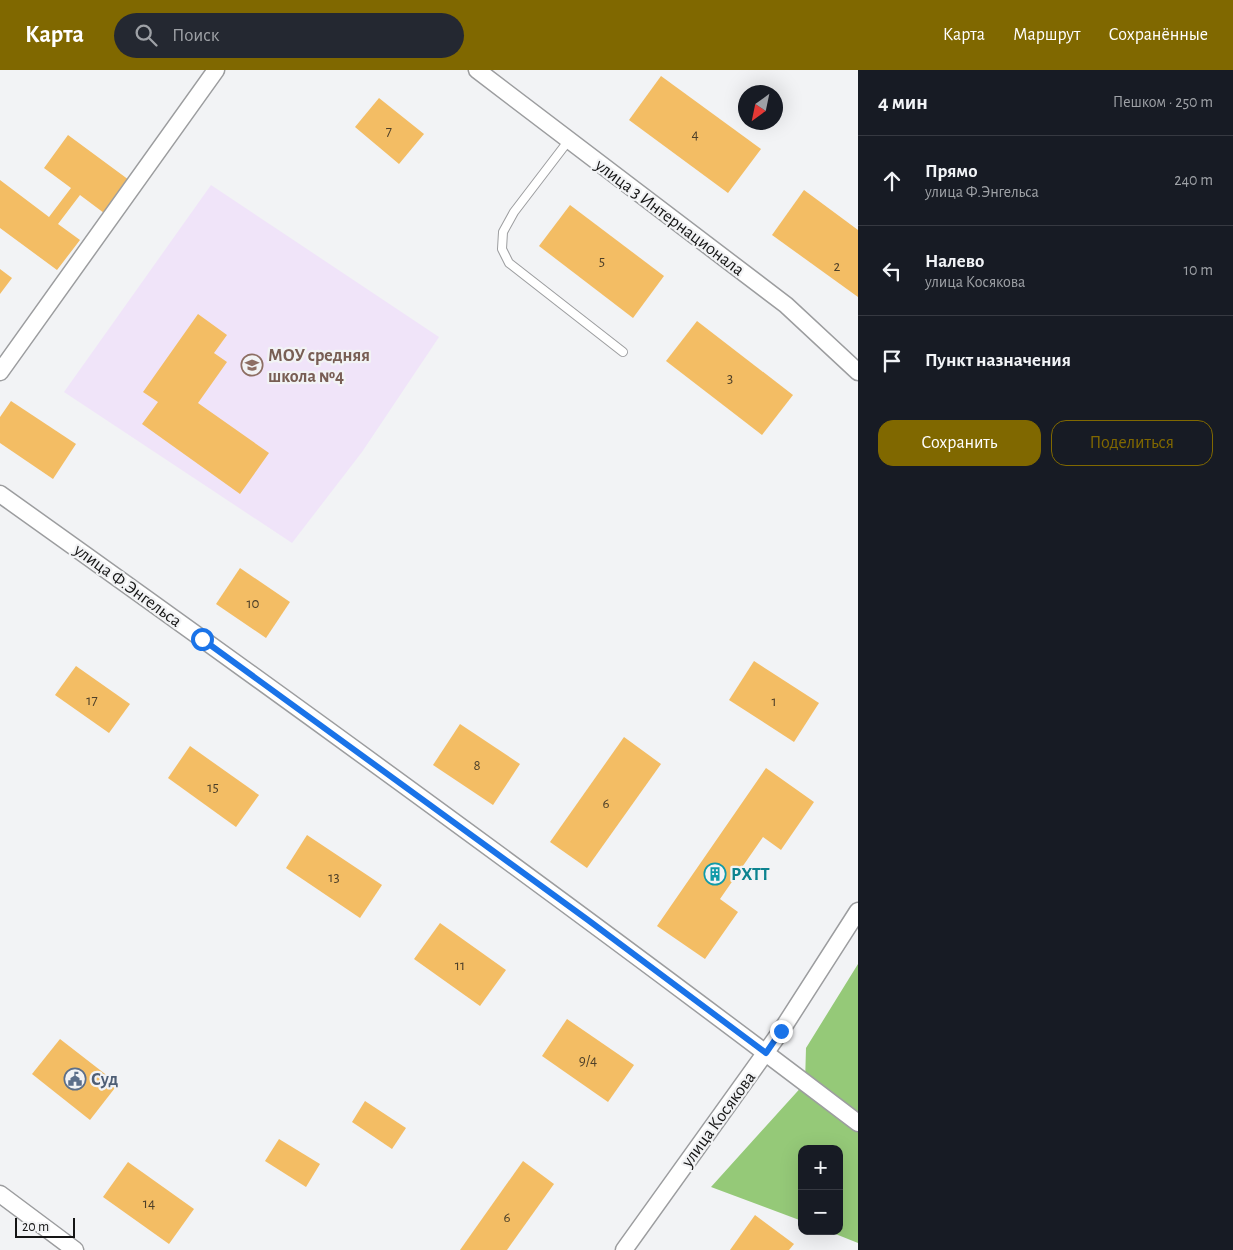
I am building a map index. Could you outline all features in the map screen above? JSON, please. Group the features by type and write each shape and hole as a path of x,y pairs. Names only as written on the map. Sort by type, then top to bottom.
{"street":[{"path":"0,372 216,70"},
{"name":"улица 3 Интернационала","path":"477,70 786,305 858,372"},
{"name":"улица Ф.Энгельса","path":"0,494 588,920 858,1123"},
{"name":"улица Косякова","path":"624,1250 766,1053 858,911"},
{"path":"0,1194 75,1250"}],"lane":[{"path":"569,140 514,212 503,232 502,250 509,263 623,352"}],"shaded area":[{"name":"МОУ средняя школа №4","path":"211,185 439,337 362,452 292,543 64,392"}],"green space":[{"path":"858,964 858,1243 838,1235 843,1235 843,1145 798,1145 798,1220 711,1187 805,1083 806,1048"}],"building":[{"path":"661,76 761,149 728,193 629,120"},
{"path":"379,98 424,134 399,164 355,127"},
{"path":"68,135 129,180 104,213 80,195 58,224 80,240 57,270 0,228 0,180 49,217 71,188 44,168"},
{"path":"804,190 858,230 858,297 772,235"},
{"path":"570,205 664,276 633,318 539,246"},
{"path":"0,269 12,278 0,294"},
{"path":"198,314 227,335 214,353 227,362 198,403 269,453 240,494 142,424 158,402 143,392"},
{"path":"697,321 793,395 762,435 666,361"},
{"path":"11,401 76,444 53,479 0,443 0,417"},
{"path":"240,568 290,602 266,638 216,604"},
{"path":"754,661 819,703 794,742 729,700"},
{"path":"76,666 130,704 109,733 55,695"},
{"path":"460,724 520,764 493,805 433,765"},
{"path":"624,737 661,764 587,868 550,842"},
{"path":"190,746 259,795 236,827 168,778"},
{"name":"РХТТ","path":"766,768 814,802 781,850 763,837 720,899 738,912 705,959 657,926"},
{"path":"307,835 382,885 360,918 286,868"},
{"path":"440,923 506,970 480,1006 414,959"},
{"path":"567,1019 634,1065 608,1102 542,1056"},
{"name":"Суд","path":"60,1039 118,1084 90,1120 32,1074"},
{"path":"365,1101 406,1128 392,1149 352,1122"},
{"path":"279,1139 320,1164 306,1187 265,1161"},
{"path":"523,1161 554,1184 507,1250 460,1250"},
{"path":"128,1162 194,1209 169,1244 103,1197"},
{"path":"755,1215 794,1244 789,1250 730,1250"}],"place":[{"name":"МОУ средняя школа №4","path":"252,365"},
{"name":"РХТТ","path":"715,874"},
{"name":"Суд","path":"75,1079"}],"route":[{"path":"202,639 588,920 766,1053 781,1031"}]}
